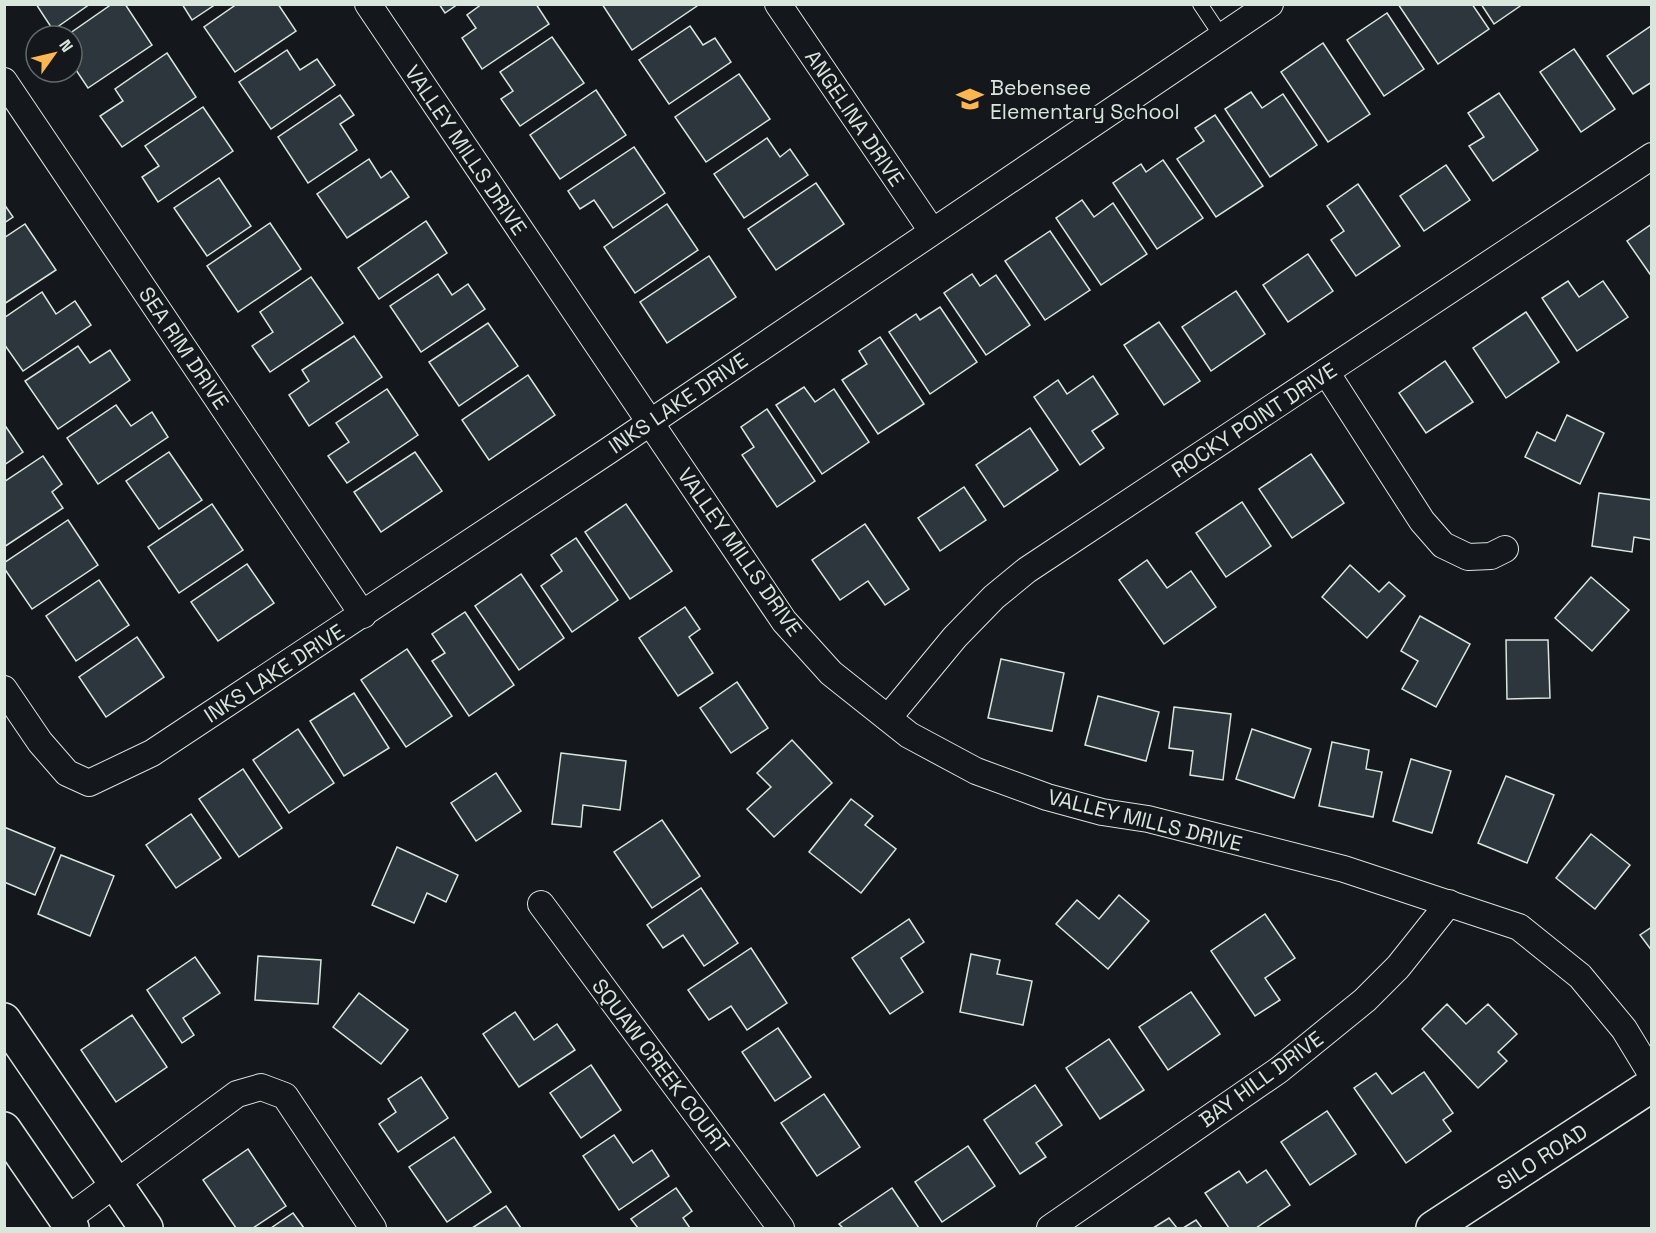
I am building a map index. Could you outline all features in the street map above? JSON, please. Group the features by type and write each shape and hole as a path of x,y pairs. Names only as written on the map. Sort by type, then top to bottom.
{"main road":[{"path":"4,1020 146,1228"},
{"name":"SILO ROAD","path":"1433,1228 1652,1084"},
{"path":"4,1129 69,1224"}],"street":[{"name":"VALLEY MILLS DRIVE","path":"368,4 784,621 831,673 909,735 976,771 1047,797 1102,812 1148,819 1344,869 1519,927 1580,976 1624,1029 1652,1075"},
{"name":"ANGELINA DRIVE","path":"778,4 932,231"},
{"name":"INKS LAKE DRIVE","path":"4,689 39,742 67,773 78,779 89,783 152,753 363,615 1270,4"},
{"name":"SEA RIM DRIVE","path":"4,81 363,615"},
{"name":"ROCKY POINT DRIVE","path":"888,718 955,637 994,597 1027,570 1652,156"},
{"path":"1326,372 1422,521 1443,545 1468,557 1491,556 1505,549"},
{"name":"BAY HILL DRIVE","path":"1050,1228 1279,1070 1365,1000 1390,975 1449,903"},
{"name":"SQUAW CREEK COURT","path":"541,904 781,1228"},
{"path":"69,1224 115,1183 237,1094 261,1087 285,1096 373,1228"}],"lane":[{"path":"1200,4 1222,37"}],"building":[{"path":"36,4 90,4 62,24 49,24"},
{"path":"112,4 125,4 152,45 88,88 84,82 83,24"},
{"path":"182,4 216,4 192,20"},
{"path":"237,4 278,4 296,31 235,72 204,27"},
{"path":"439,4 458,4 445,13"},
{"path":"482,4 536,4 549,24 482,69 462,38 476,28 467,15"},
{"path":"602,4 696,4 697,6 632,50"},
{"path":"1398,4 1472,4 1489,29 1438,64"},
{"path":"1481,4 1523,4 1494,24"},
{"path":"1387,13 1424,69 1384,96 1347,40"},
{"path":"690,26 703,45 715,38 731,62 669,104 639,60"},
{"path":"1651,26 1652,82 1633,94 1607,56"},
{"path":"552,37 584,83 520,126 501,99 513,91 500,72"},
{"path":"1323,43 1370,114 1328,142 1281,72"},
{"path":"1574,49 1615,109 1581,132 1540,72"},
{"path":"287,50 300,70 317,59 335,85 271,129 239,82"},
{"path":"167,53 196,97 122,147 100,116 123,101 115,89"},
{"path":"739,74 770,119 706,162 675,117"},
{"path":"596,90 626,135 560,179 530,135"},
{"path":"1251,92 1262,108 1283,94 1317,145 1270,177 1225,109"},
{"path":"1499,93 1538,150 1493,181 1469,146 1484,137 1468,113"},
{"path":"340,95 354,115 340,124 357,150 308,183 278,137"},
{"path":"203,107 233,151 158,202 142,177 159,166 145,146"},
{"path":"1215,115 1263,186 1216,217 1177,159 1204,141 1195,128"},
{"path":"767,138 780,157 790,149 808,175 744,218 714,174"},
{"path":"634,147 665,193 613,228 594,200 580,209 568,191"},
{"path":"369,159 381,178 391,171 409,197 347,238 317,194"},
{"path":"1163,160 1203,218 1157,249 1113,183 1141,164 1146,172"},
{"path":"1446,165 1470,200 1424,231 1400,196"},
{"path":"219,178 251,226 207,256 174,208"},
{"path":"816,183 844,224 776,270 748,229"},
{"path":"1358,184 1400,246 1356,276 1331,240 1344,231 1327,206"},
{"path":"1082,200 1094,217 1113,203 1147,254 1101,285 1056,218"},
{"path":"4,204 13,217 4,223"},
{"path":"667,204 698,250 635,293 604,247"},
{"path":"426,221 447,253 379,299 358,268"},
{"path":"270,223 301,269 238,312 207,266"},
{"path":"25,224 56,270 4,304 4,238"},
{"path":"1652,224 1652,277 1627,241"},
{"path":"1050,231 1090,290 1045,320 1005,261"},
{"path":"1308,254 1333,291 1288,322 1263,285"},
{"path":"709,256 736,297 667,343 640,302"},
{"path":"438,274 452,295 468,284 485,309 421,352 390,306"},
{"path":"972,274 980,286 996,275 1030,325 986,355 944,293"},
{"path":"311,277 343,323 270,372 252,346 273,332 260,312"},
{"path":"1568,281 1579,297 1603,281 1628,317 1577,351 1542,298"},
{"path":"1236,291 1265,334 1211,371 1182,327"},
{"path":"42,292 56,314 75,301 91,325 23,371 4,344 4,318"},
{"path":"940,307 977,362 930,394 889,332 916,314 920,320"},
{"path":"1526,312 1559,362 1506,398 1473,348"},
{"path":"1159,322 1200,381 1164,405 1124,345"},
{"path":"488,323 518,366 459,406 429,362"},
{"path":"354,336 382,377 309,426 289,395 309,381 302,370"},
{"path":"880,337 924,404 878,434 842,380 867,364 859,351"},
{"path":"78,346 90,363 110,350 130,380 58,429 25,381"},
{"path":"1445,361 1473,402 1426,433 1399,393"},
{"path":"528,375 555,415 489,460 462,420"},
{"path":"1093,376 1118,414 1092,431 1104,448 1080,465 1034,397 1058,380 1067,394"},
{"path":"804,387 815,402 834,389 869,442 822,474 776,405"},
{"path":"387,389 418,435 347,483 328,456 349,442 336,423"},
{"path":"116,405 131,426 152,412 168,437 98,484 67,438"},
{"path":"767,409 815,481 777,507 742,455 754,447 741,427"},
{"path":"1567,415 1604,433 1580,484 1525,457 1537,432 1555,441"},
{"path":"4,424 23,452 4,465"},
{"path":"1030,428 1058,470 1004,507 976,465"},
{"path":"169,452 202,500 159,529 126,481"},
{"path":"415,452 442,491 381,532 354,492"},
{"path":"1311,454 1344,503 1292,538 1259,489"},
{"path":"43,456 62,484 52,492 63,508 4,547 4,482"},
{"path":"964,487 986,520 940,551 918,518"},
{"path":"1599,493 1652,500 1652,540 1634,537 1632,552 1592,546"},
{"path":"1242,502 1271,546 1226,577 1196,533"},
{"path":"212,504 243,550 179,593 148,547"},
{"path":"626,504 672,571 630,599 585,532"},
{"path":"68,520 98,565 32,609 4,568 4,563"},
{"path":"865,524 909,589 885,605 868,581 840,600 812,560"},
{"path":"576,538 618,600 572,632 541,586 562,571 551,555"},
{"path":"1147,560 1167,588 1191,571 1216,607 1164,644 1119,580"},
{"path":"247,564 274,603 218,641 191,602"},
{"path":"1350,565 1379,592 1389,582 1405,596 1367,638 1322,597"},
{"path":"521,574 564,638 519,670 475,606"},
{"path":"1591,577 1629,610 1592,651 1555,618"},
{"path":"99,580 129,625 76,661 46,616"},
{"path":"685,607 700,629 689,637 713,673 678,696 639,638"},
{"path":"465,612 514,685 469,716 432,661 445,653 432,634"},
{"path":"1420,616 1470,644 1436,707 1402,689 1418,661 1401,651"},
{"path":"137,637 164,677 106,717 79,677"},
{"path":"1506,640 1548,640 1550,698 1507,699"},
{"path":"407,649 452,716 406,747 361,680"},
{"path":"1001,659 1064,673 1052,731 988,718"},
{"path":"737,682 768,728 731,753 700,708"},
{"path":"354,693 389,748 344,776 310,721"},
{"path":"1098,696 1159,712 1146,761 1085,745"},
{"path":"1174,707 1231,714 1223,780 1190,775 1193,751 1169,748"},
{"path":"298,729 334,783 289,813 253,760"},
{"path":"1252,729 1311,749 1294,798 1236,779"},
{"path":"792,740 832,783 774,837 747,809 771,787 757,773"},
{"path":"1332,742 1369,750 1366,769 1382,772 1373,817 1319,806"},
{"path":"561,753 626,761 620,810 583,805 581,827 552,824"},
{"path":"1411,759 1451,771 1432,833 1393,821"},
{"path":"243,769 282,828 239,857 199,799"},
{"path":"496,773 521,811 476,841 451,803"},
{"path":"1506,776 1554,795 1527,863 1478,843"},
{"path":"851,799 873,816 865,825 896,849 861,893 809,852"},
{"path":"191,814 221,858 176,888 146,845"},
{"path":"662,820 700,876 652,908 614,852"},
{"path":"4,827 55,848 35,895 4,882"},
{"path":"1591,834 1630,865 1595,909 1556,878"},
{"path":"397,847 458,875 446,902 427,893 414,923 372,905"},
{"path":"61,855 114,876 90,936 38,914"},
{"path":"701,888 738,943 704,966 683,935 663,948 647,925"},
{"path":"1119,895 1149,921 1108,969 1056,924 1077,900 1099,919"},
{"path":"1265,914 1295,958 1265,978 1280,1000 1255,1016 1211,951"},
{"path":"909,919 924,942 901,958 923,992 890,1014 852,958"},
{"path":"1652,927 1652,951 1640,935"},
{"path":"751,948 787,1003 747,1030 731,1006 709,1020 688,990"},
{"path":"971,954 1000,960 997,974 1032,981 1023,1025 960,1012"},
{"path":"258,956 321,960 318,1004 255,1000"},
{"path":"195,957 220,993 183,1018 194,1035 182,1043 147,990"},
{"path":"1191,992 1220,1034 1168,1070 1139,1027"},
{"path":"359,993 408,1030 381,1064 333,1027"},
{"path":"1447,1004 1466,1024 1488,1004 1517,1034 1498,1052 1507,1061 1478,1088 1422,1029"},
{"path":"515,1012 534,1040 557,1024 575,1050 519,1087 483,1034"},
{"path":"132,1015 167,1067 116,1102 81,1050"},
{"path":"778,1028 811,1077 775,1101 742,1052"},
{"path":"1109,1039 1144,1090 1100,1119 1066,1068"},
{"path":"591,1065 621,1110 581,1138 550,1093"},
{"path":"1424,1072 1453,1113 1443,1120 1451,1131 1406,1163 1354,1088 1376,1073 1392,1094"},
{"path":"421,1077 448,1118 398,1152 379,1124 396,1112 388,1099"},
{"path":"1035,1085 1062,1125 1036,1143 1046,1157 1020,1174 984,1120"},
{"path":"824,1094 860,1147 817,1176 781,1123"},
{"path":"1327,1111 1356,1154 1310,1185 1281,1142"},
{"path":"614,1135 633,1163 652,1150 669,1176 619,1210 583,1156"},
{"path":"454,1137 491,1192 447,1222 409,1167"},
{"path":"968,1146 995,1186 942,1222 915,1182"},
{"path":"248,1149 286,1206 253,1228 236,1228 203,1180"},
{"path":"1266,1170 1290,1205 1256,1228 1229,1228 1205,1193 1239,1171 1247,1183"},
{"path":"676,1188 692,1211 683,1218 690,1228 638,1228 631,1219"},
{"path":"892,1188 919,1228 843,1228 839,1224"},
{"path":"506,1206 521,1228 472,1228"},
{"path":"293,1213 304,1228 271,1228"},
{"path":"1169,1218 1177,1228 1153,1228"},
{"path":"1196,1220 1202,1228 1183,1228"}],"place":[{"name":"Bebensee Elementary School","path":"970,99"}]}
